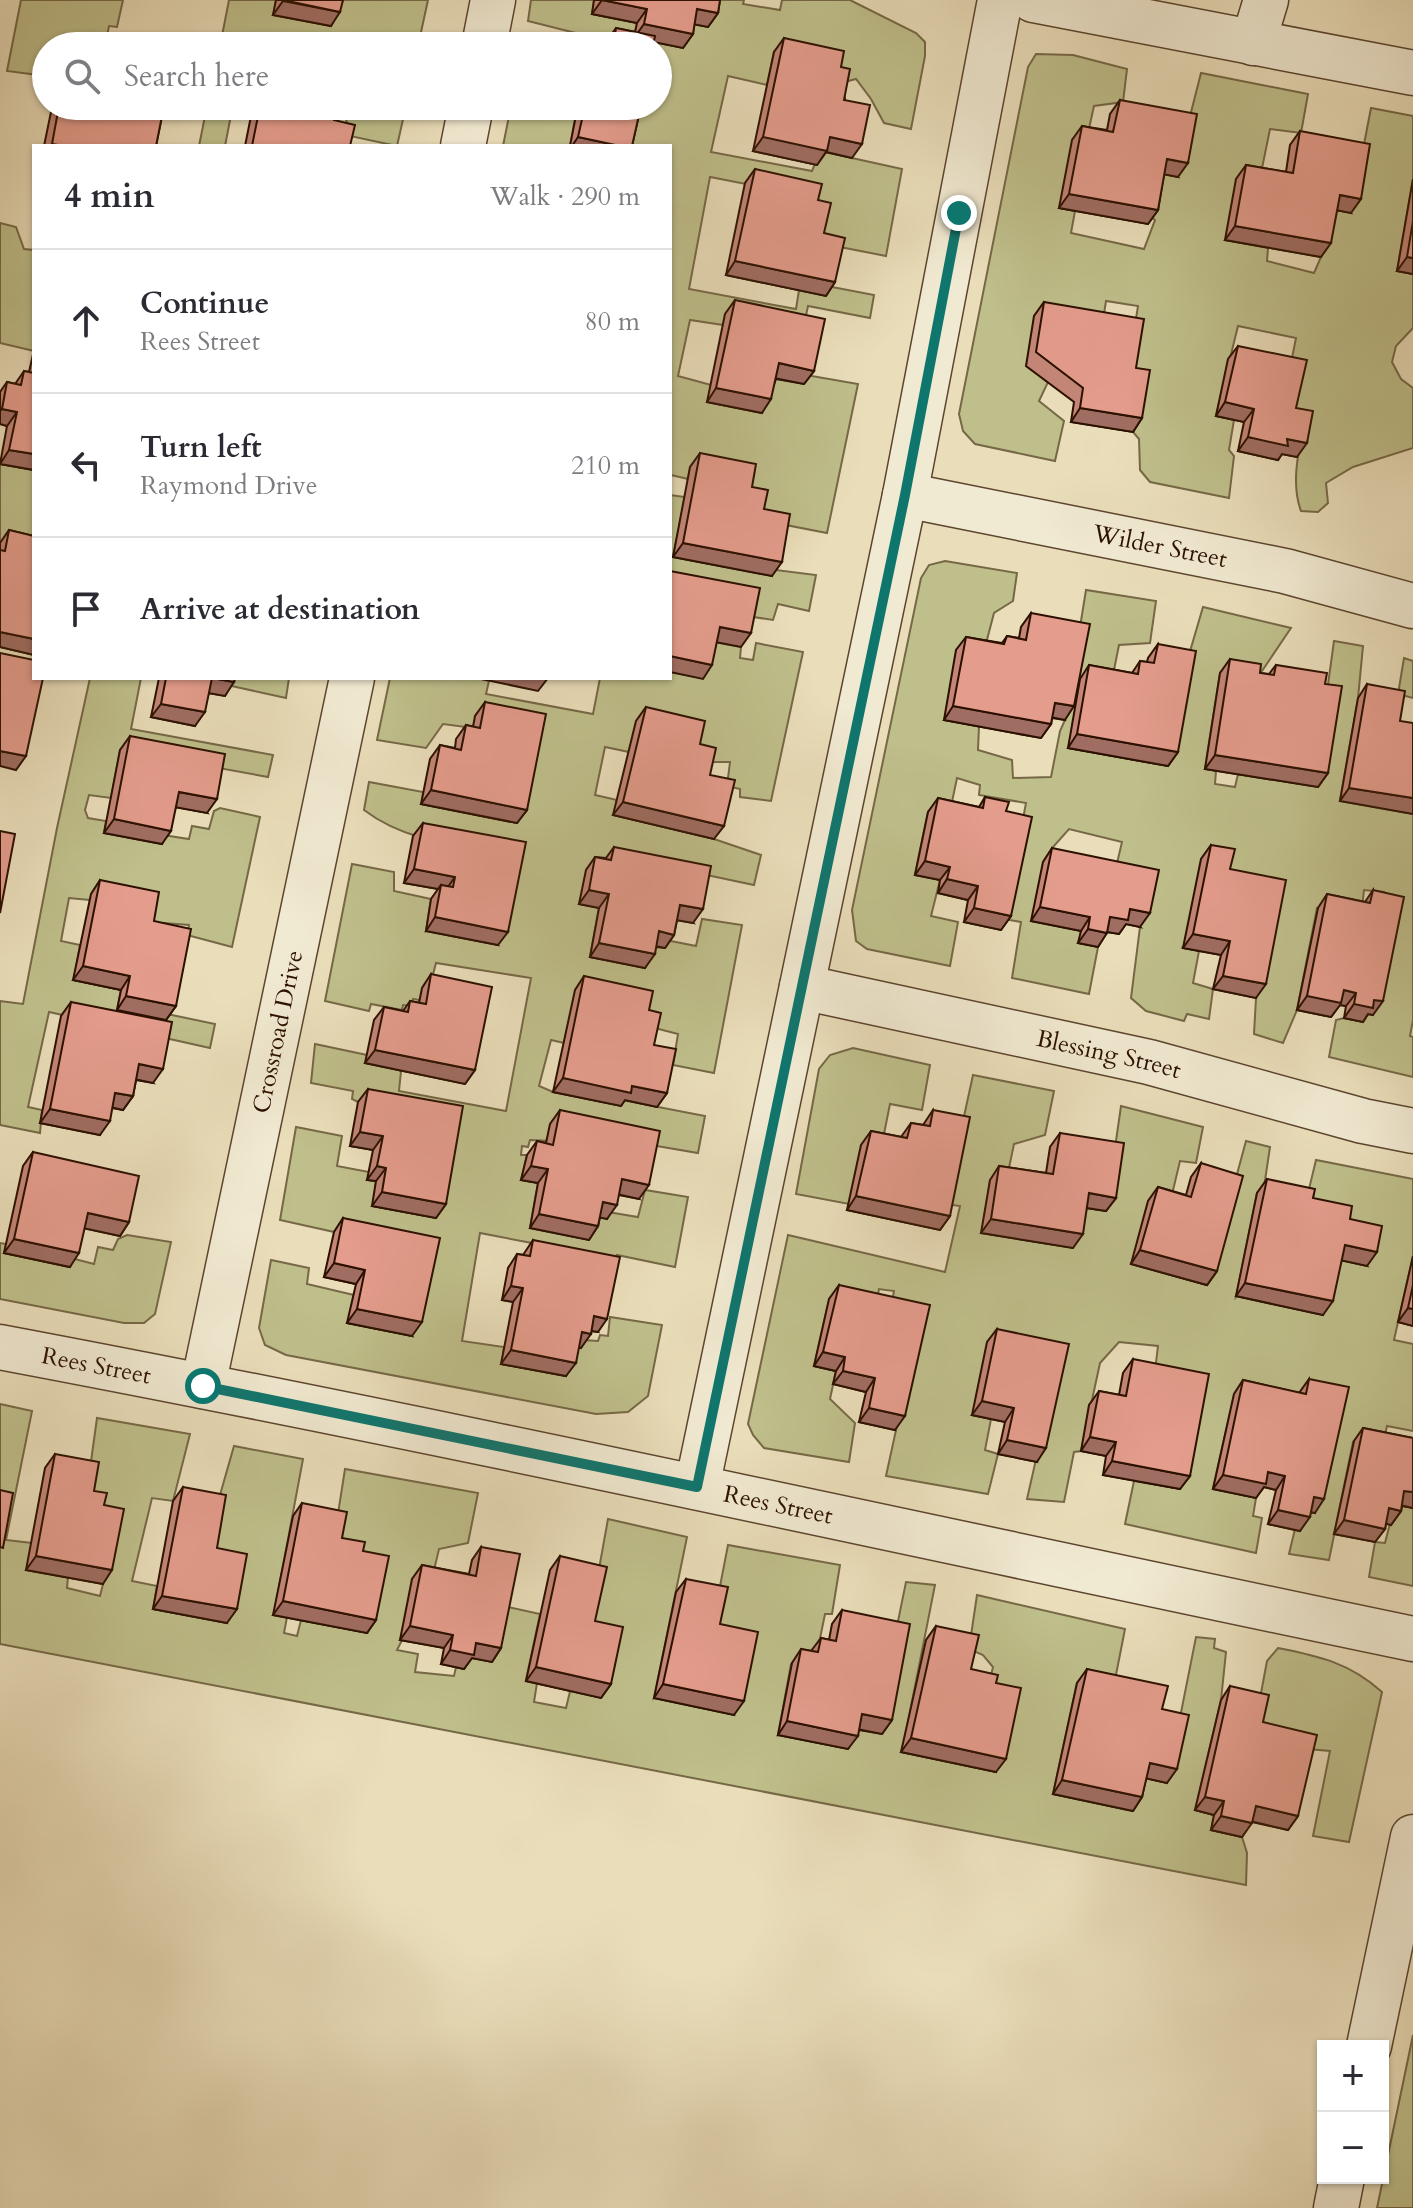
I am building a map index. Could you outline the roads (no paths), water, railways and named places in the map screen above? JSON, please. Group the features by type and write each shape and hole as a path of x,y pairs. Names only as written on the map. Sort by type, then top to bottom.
{"street":[{"path":"487,32 493,0"},
{"path":"697,1487 905,495 1000,0"},
{"path":"1033,0 1413,73"},
{"path":"1253,43 1266,0"},
{"path":"463,144 468,120"},
{"name":"Wilder Street","path":"905,495 1285,571 1413,606"},
{"name":"Crossroad Drive","path":"203,1386 352,680"},
{"name":"Blessing Street","path":"802,987 1149,1062 1363,1121 1413,1131"},
{"name":"Rees Street","path":"0,1347 697,1487 1413,1639"},
{"path":"1370,2040 1413,1837"},
{"path":"1336,2208 1341,2184"}]}
